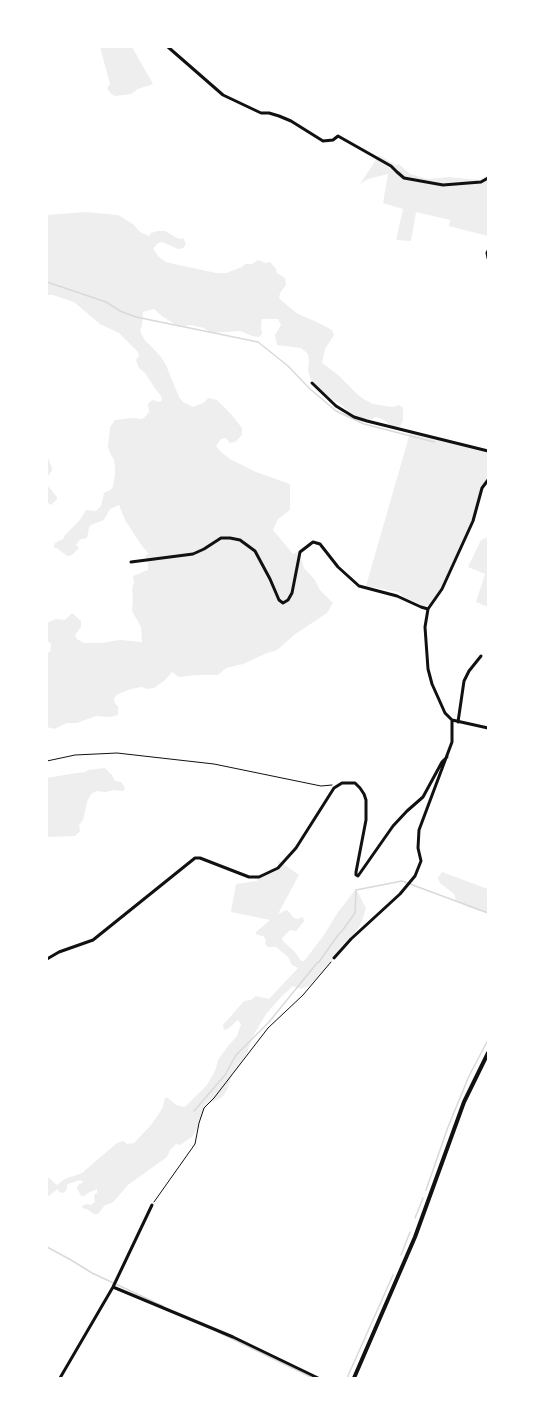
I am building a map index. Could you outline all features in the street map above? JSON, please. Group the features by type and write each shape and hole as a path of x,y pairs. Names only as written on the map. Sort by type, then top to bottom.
{"main road":[{"path":"354,1378 416,1237 464,1102 488,1053"}],"street":[{"path":"168,47 223,95 261,113 274,114 291,120 323,141 333,140 338,136 391,166 404,178 442,185 481,182 488,178"},
{"path":"488,251 488,258"},
{"path":"312,383 336,406 354,417 488,451"},
{"path":"334,958 351,939 400,894 415,876 421,861 418,848 419,830 452,742 450,719 435,690 428,669 425,627 428,609 442,589 472,521 482,488 488,480"},
{"path":"131,562 194,554 221,538 240,540 255,551 279,600 283,603 288,600 292,593 300,552 313,542 320,544 338,567 359,586 397,596 428,609"},
{"path":"458,722 464,681 469,671 481,656"},
{"path":"450,719 488,728"},
{"path":"47,959 59,952 93,940 194,858 200,858 249,877 259,877 278,868 296,848 334,788 342,783 355,783 364,794 366,800 366,820 356,872 356,875 358,876 393,826 407,811 423,798 442,762 447,757"},
{"path":"60,1378 113,1287 152,1205"},
{"path":"113,1287 233,1337 318,1378"}],"path":[{"path":"47,760 75,755 117,753 214,764 321,786 342,783"},
{"path":"152,1205 195,1144 198,1136 199,1123 204,1108 214,1098 268,1028 303,995 334,958"}],"shaded area":[{"path":"100,47 132,47 153,84 138,89 131,94 115,96 111,94 107,88 110,84"},
{"path":"379,155 396,165 399,164 410,174 428,179 449,177 479,180 488,175 488,236 449,226 450,220 416,212 411,241 396,240 403,209 383,203 388,174 368,179 360,184"},
{"path":"85,212 118,215 133,224 140,232 149,236 151,233 165,231 180,239 183,238 186,244 183,248 178,249 162,242 158,243 153,249 159,257 166,262 216,273 226,273 242,267 245,264 252,264 258,260 265,263 270,262 276,269 277,273 285,278 286,285 280,293 279,298 298,314 332,330 334,335 325,349 322,363 337,374 365,400 373,404 393,407 399,405 403,408 403,421 399,427 391,426 384,420 376,417 367,421 358,419 339,403 331,399 312,382 308,371 308,354 301,348 277,345 275,335 281,325 278,319 262,319 262,334 259,337 240,331 211,333 204,328 191,325 179,327 154,309 143,312 142,326 140,330 144,339 161,357 166,365 179,397 183,402 193,407 205,402 208,398 217,400 242,428 242,435 235,442 230,443 226,438 221,439 216,446 220,451 230,459 256,472 290,484 290,510 278,519 273,530 293,554 299,551 304,568 315,580 320,590 333,603 327,613 294,635 277,650 243,664 226,668 218,675 179,677 172,672 164,681 154,688 146,689 142,687 118,694 114,698 115,704 118,706 118,715 110,717 96,716 77,723 67,723 54,729 47,727 47,653 50,652 51,644 47,640 47,623 56,619 65,620 72,613 81,621 81,627 75,635 77,639 84,643 101,643 120,640 142,642 141,627 132,611 133,576 148,570 148,563 145,555 149,554 125,520 119,505 110,509 104,520 91,525 87,538 81,539 78,542 76,545 79,548 72,555 67,556 57,548 54,548 55,543 63,539 80,520 86,510 96,511 101,506 104,493 113,487 115,467 114,460 108,447 110,427 115,420 144,418 149,412 148,404 152,400 160,402 162,400 161,396 145,373 139,368 136,360 139,356 138,352 119,333 100,324 74,302 53,295 47,295 47,215"},
{"path":"410,433 488,453 488,480 482,487 474,518 445,583 429,605 424,606 402,596 399,592 366,586"},
{"path":"47,455 52,471 47,477"},
{"path":"47,485 57,497 51,505 47,502"},
{"path":"488,537 488,607 476,602 485,574 468,567 481,540"},
{"path":"105,768 112,775 115,781 121,782 125,788 123,791 97,791 91,794 87,802 83,820 79,825 80,831 75,836 47,837 47,778"},
{"path":"278,860 299,875 278,914 287,910 294,918 298,919 302,917 305,920 296,931 290,930 282,938 301,961 304,961 324,935 338,912 356,889 366,908 359,927 340,948 328,966 309,986 301,989 293,986 266,1014 253,1036 246,1055 239,1067 232,1074 228,1088 224,1095 206,1105 198,1127 192,1137 180,1145 176,1144 170,1150 167,1157 128,1185 112,1203 105,1205 98,1214 94,1214 87,1209 82,1208 82,1206 87,1204 91,1205 95,1202 94,1195 97,1193 97,1189 84,1196 81,1196 77,1188 83,1181 80,1180 68,1184 64,1193 59,1192 58,1189 47,1197 47,1177 57,1185 65,1179 82,1173 117,1143 123,1141 127,1144 134,1143 151,1125 162,1109 165,1098 168,1098 176,1105 185,1107 207,1085 215,1071 218,1060 237,1036 241,1024 238,1020 228,1029 224,1030 223,1025 244,1001 251,1000 256,996 269,999 298,968 292,965 288,957 276,947 268,947 265,944 266,940 263,936 255,933 270,920 231,912 236,884 257,881 259,874 263,875 272,873 278,867"},
{"path":"442,872 488,889 488,913 468,907 456,901 454,894 440,883 438,878"}],"waterway":[{"path":"47,282 106,302 120,311 136,317 258,342 288,366 309,388 336,411 364,424 434,442"},
{"path":"194,1111 225,1075 236,1055 269,1022 319,962 342,931 355,913 356,890 402,881 488,913"},
{"path":"426,1190 448,1127 469,1076 488,1040"},
{"path":"415,1218 423,1198"},
{"path":"401,1255 410,1232"},
{"path":"47,1247 92,1273 163,1306"},
{"path":"347,1378 393,1275"},
{"path":"218,1332 313,1378"}]}
